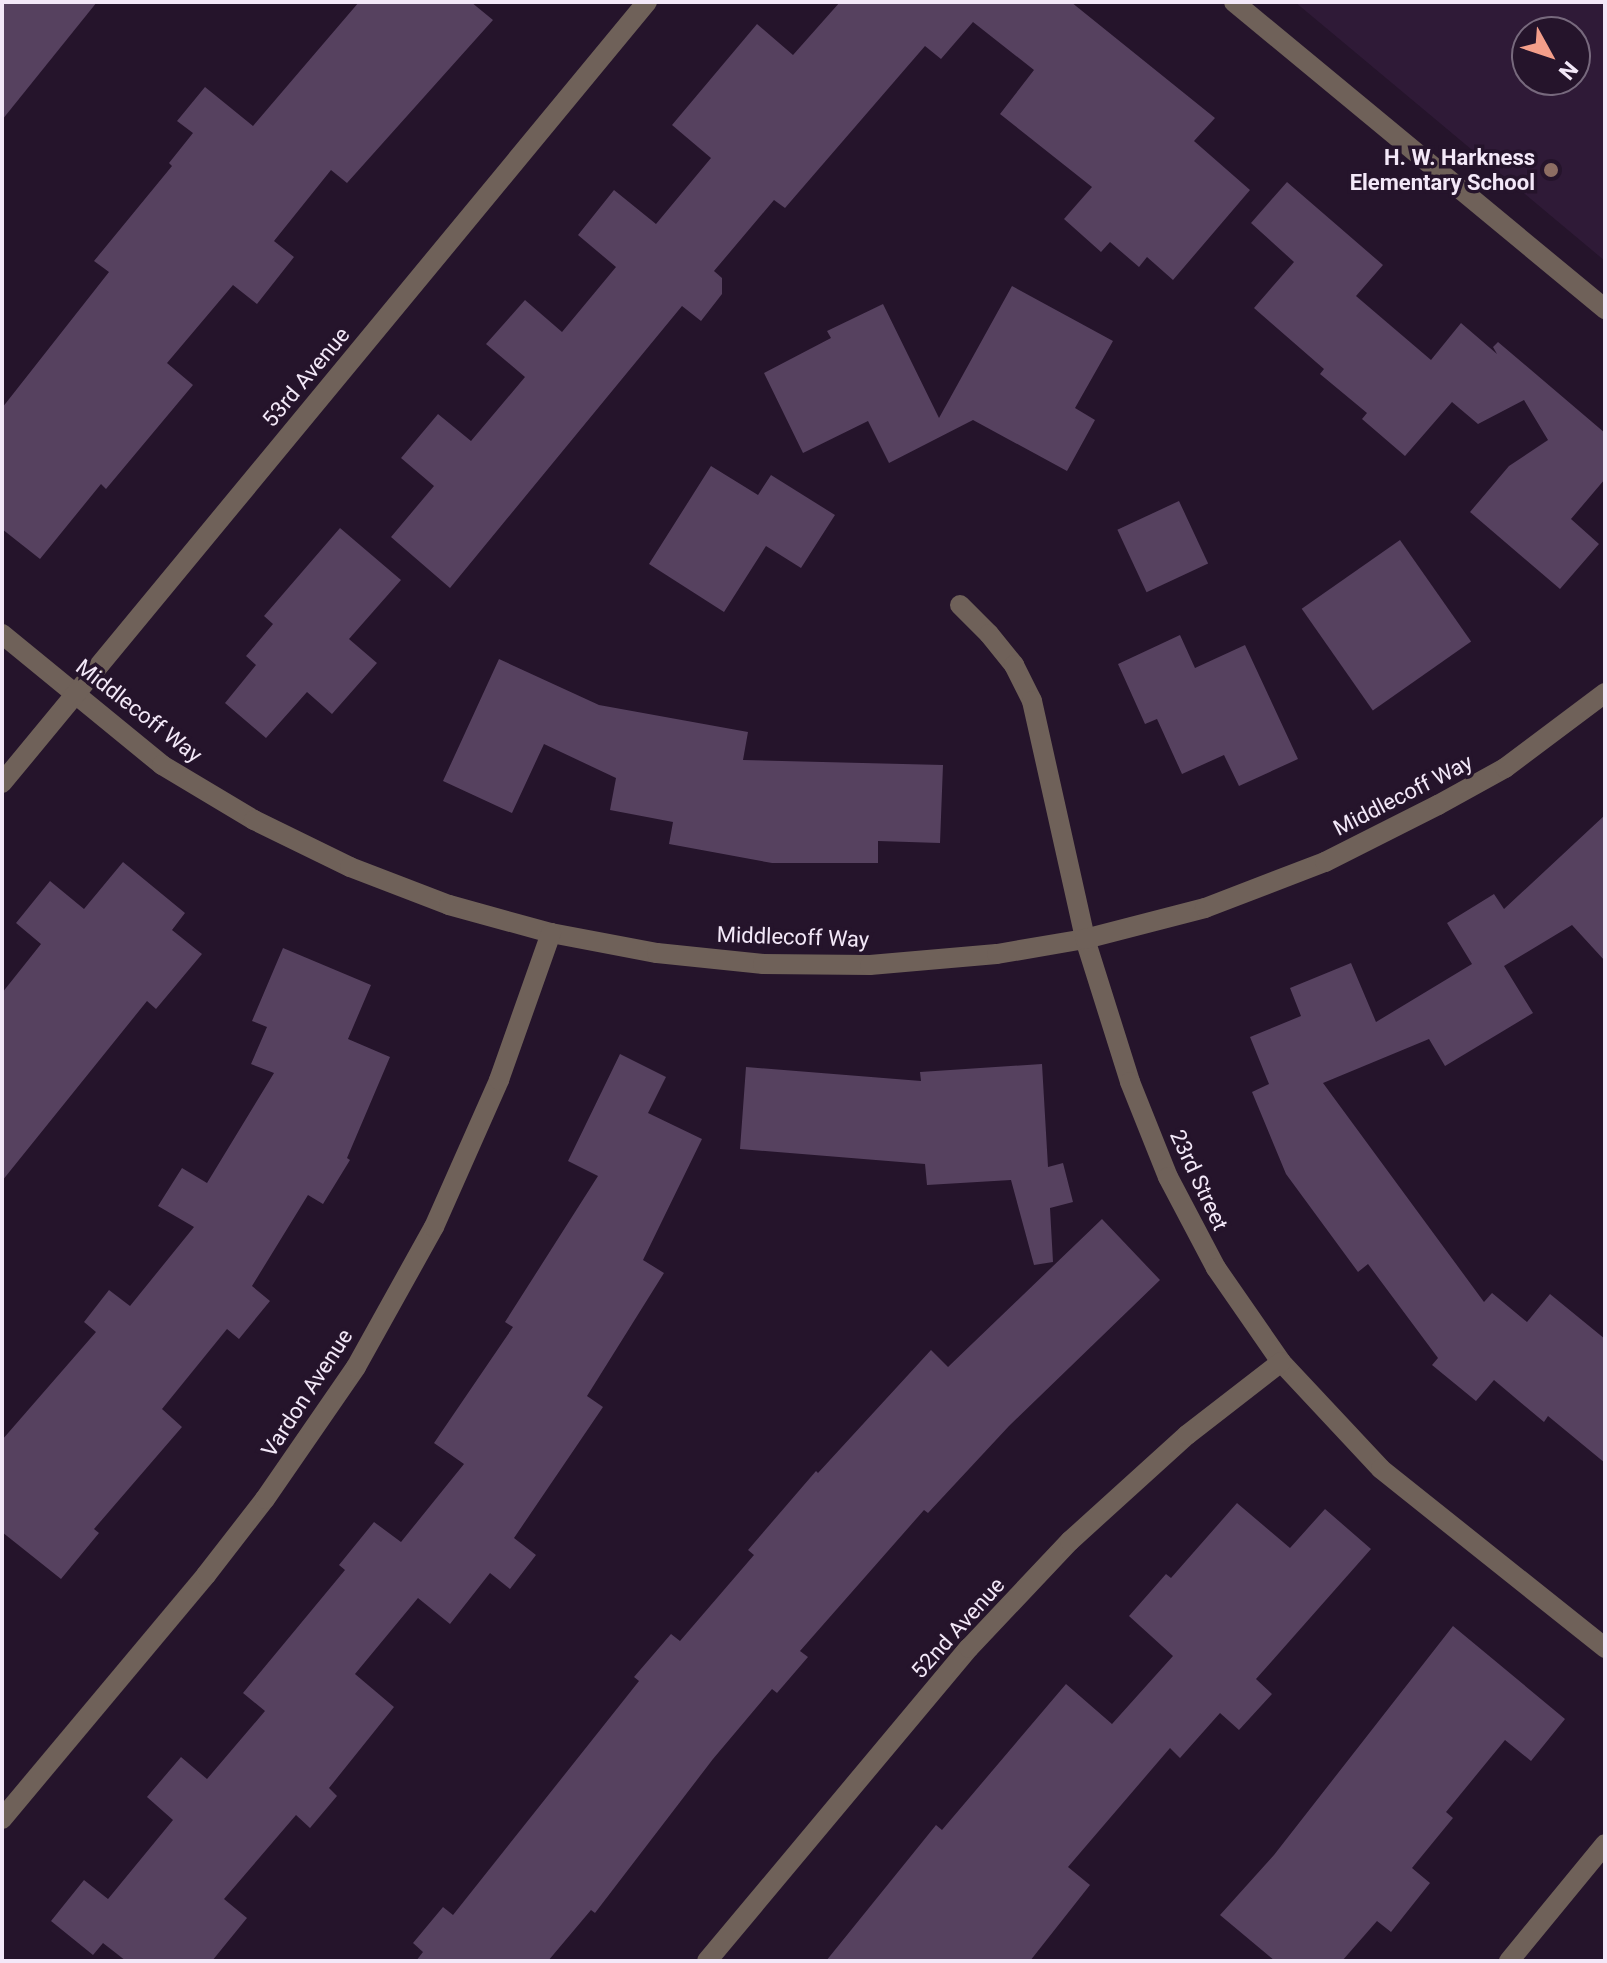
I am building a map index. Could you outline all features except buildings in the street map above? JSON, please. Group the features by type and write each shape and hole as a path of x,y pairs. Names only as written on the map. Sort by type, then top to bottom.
{"street":[{"name":"53rd Avenue","path":"2,783 647,2"},
{"path":"1234,2 1605,309"},
{"name":"23rd Street","path":"960,605 1014,665 1032,701 1085,939 1130,1082 1168,1177 1216,1268 1281,1362 1381,1469 1605,1648"},
{"name":"Middlecoff Way","path":"2,634 162,765 254,820 364,872 449,905 551,933 657,953 763,964 870,965 997,954 1085,939 1205,908 1325,862 1505,768 1605,693"},
{"name":"Vardon Avenue","path":"2,1819 206,1575 265,1499 356,1367 434,1227 499,1080 551,933"},
{"name":"52nd Avenue","path":"707,1961 969,1648 1060,1552 1187,1435 1281,1362"},
{"path":"1509,1961 1605,1844"}],"shaded area":[{"name":"H. W. Harkness Elementary School","path":"1295,2 1605,2 1605,261"}],"place":[{"name":"H. W. Harkness Elementary School","path":"1551,170"}]}
